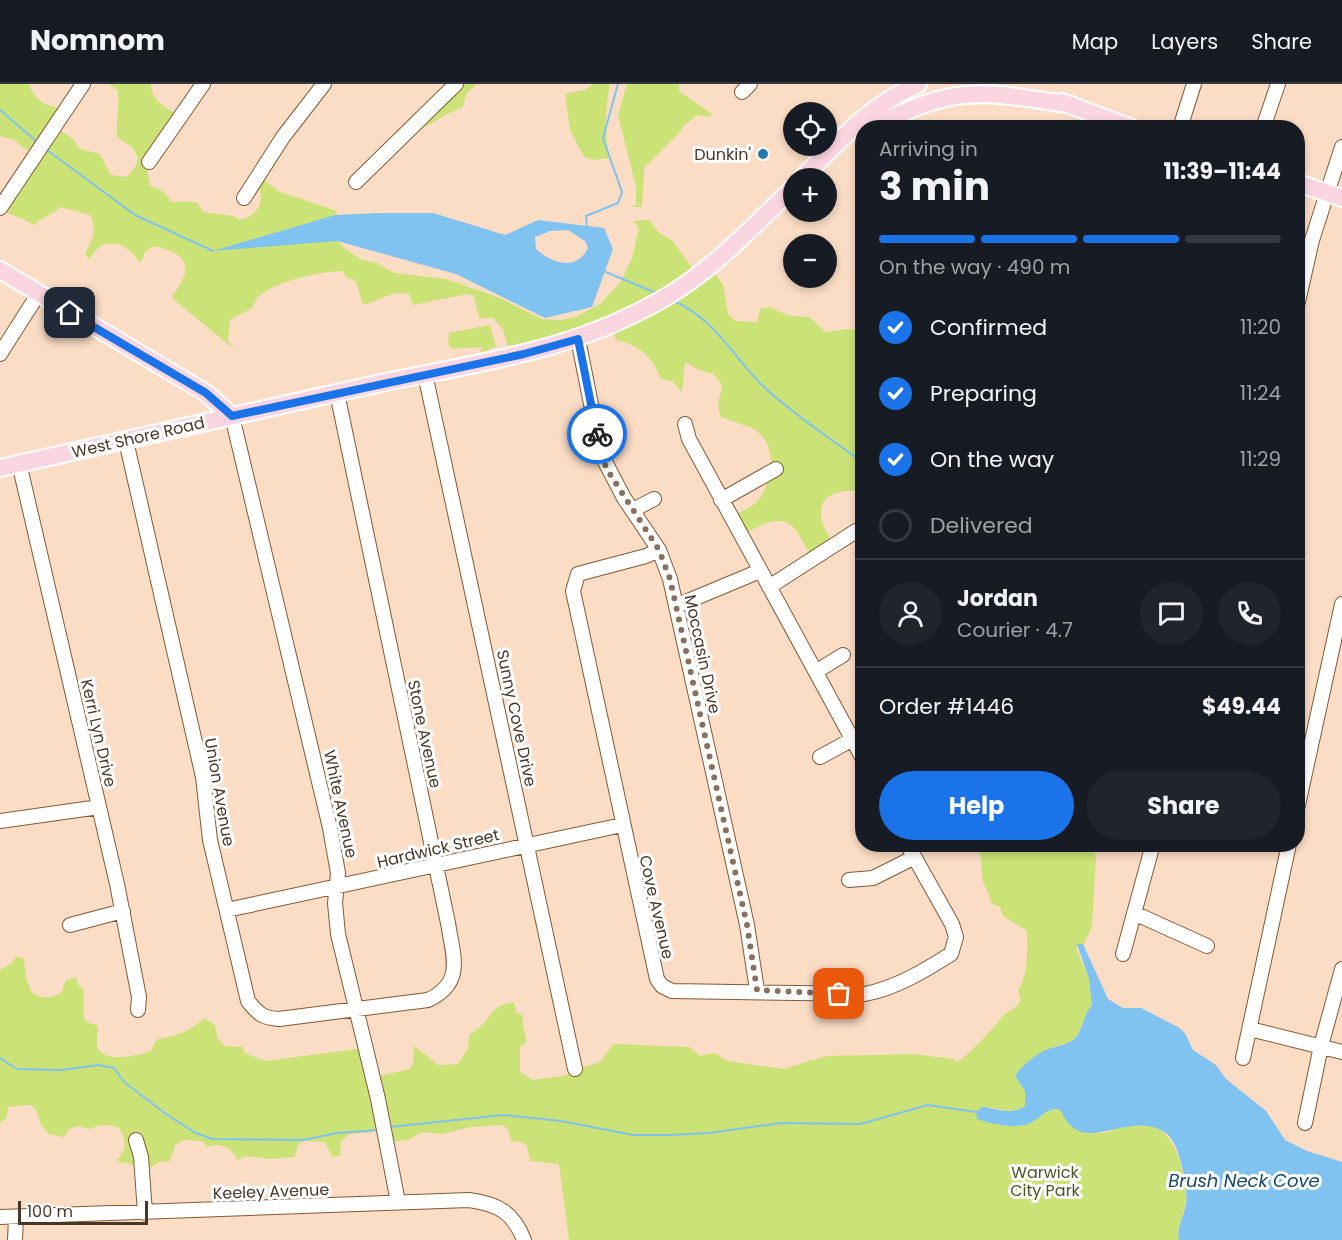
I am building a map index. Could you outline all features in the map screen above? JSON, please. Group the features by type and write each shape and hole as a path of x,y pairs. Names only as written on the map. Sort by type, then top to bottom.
{"main road":[{"path":"869,120 893,84"},
{"path":"871,120 893,96 918,84"},
{"path":"1020,84 1111,120"},
{"path":"880,120 907,105 956,86 996,90 1072,105"},
{"path":"815,168 855,136"},
{"path":"815,168 855,136"},
{"path":"1305,186 1334,196"},
{"name":"West Shore Road","path":"0,468 524,354 578,339 646,307 688,282 723,254 783,197"},
{"path":"0,270 206,393 232,416"}],"street":[{"path":"0,208 83,84"},
{"path":"149,162 203,84"},
{"path":"244,198 283,137 324,84"},
{"path":"356,182 456,84"},
{"path":"1183,120 1194,84"},
{"path":"1266,120 1278,84"},
{"path":"1305,271 1312,240 1334,196 1342,147"},
{"path":"0,354 39,293"},
{"name":"Moccasin Drive","path":"578,339 600,454 659,550 676,606 747,925 757,990"},
{"name":"Sunny Cove Drive","path":"425,374 575,1069"},
{"name":"Stone Avenue","path":"337,393 417,772 454,962 454,975 449,986 428,1000 356,1010"},
{"name":"White Avenue","path":"232,416 328,817 338,873 335,903 338,934 384,1126 398,1202"},
{"path":"685,424 689,439 855,743"},
{"name":"Union Avenue","path":"126,441 203,777 210,840 248,1001 259,1014 267,1018 356,1010"},
{"name":"Kerri Lyn Drive","path":"19,463 123,912 139,997 138,1010"},
{"path":"722,500 776,469"},
{"path":"633,510 654,499"},
{"path":"769,587 855,532"},
{"name":"Cove Avenue","path":"659,550 578,574 573,591 622,825 657,979 662,986 672,991 757,990 865,994 883,991 951,954 956,937 952,924 910,852"},
{"path":"676,606 760,571"},
{"path":"1305,773 1342,604"},
{"path":"817,671 843,655"},
{"path":"820,757 853,739"},
{"path":"0,821 99,807"},
{"name":"Hardwick Street","path":"227,910 622,825"},
{"path":"1123,954 1151,852"},
{"path":"1243,1058 1287,852"},
{"path":"849,880 873,878 913,858"},
{"path":"70,925 123,912"},
{"path":"1134,913 1208,946"},
{"path":"1305,1123 1321,1046 1342,969"},
{"path":"1250,1029 1342,1052"},
{"path":"136,1140 141,1157 145,1213"},
{"name":"Keeley Avenue","path":"0,1217 469,1200 498,1206 508,1212 524,1240"},
{"path":"15,1240 16,1216"}],"green space":[{"path":"0,84 29,84 35,96 43,102 66,109 55,127 72,138 80,149 100,154 111,175 127,177 136,166 138,158 133,148 117,137 118,90 108,84 151,84 158,101 183,117 147,168 150,186 163,191 172,202 197,202 203,212 233,216 240,220 252,214 259,206 261,195 256,183 262,178 278,191 337,211 331,234 344,248 362,260 377,263 395,273 446,279 500,298 542,319 561,320 576,317 600,304 620,283 632,258 639,228 633,221 649,220 659,233 673,241 698,276 714,272 723,285 728,314 736,321 757,322 761,308 769,307 790,316 809,317 826,332 855,330 855,491 840,492 828,497 821,508 822,520 835,547 813,561 795,529 789,524 773,521 747,532 731,516 754,504 762,494 769,475 770,455 768,445 755,430 720,416 718,404 722,386 714,374 701,371 685,362 682,393 674,382 661,379 654,364 638,348 616,340 612,328 511,358 503,329 493,318 479,318 474,296 467,294 413,305 409,294 401,293 363,304 355,280 347,278 342,271 305,276 265,292 256,300 252,308 230,320 228,340 234,349 173,299 172,296 184,277 185,270 181,258 174,253 154,246 145,252 142,261 138,261 127,248 109,243 98,248 89,259 85,254 94,230 90,215 61,207 34,225 2,210 33,155 14,140 0,136"},
{"path":"448,84 477,84 467,93 462,108 418,130"},
{"path":"593,84 610,84 606,121 609,158 595,160 584,157 570,130 565,94 585,90"},
{"path":"627,84 678,84 680,92 712,114 710,117 697,115 682,127 682,130 644,168 642,207 632,207 636,204 636,187 618,115"},
{"path":"490,325 496,347 490,350 480,352 482,347 452,349 448,343 449,333"},
{"name":"Warwick City Park","path":"978,852 1093,852 1096,856 1092,926 1084,944 1076,948 1089,979 1092,1006 1074,1039 1039,1054 1025,1064 1015,1076 1025,1091 1025,1106 1012,1111 990,1107 985,1122 1013,1126 1024,1125 1047,1112 1060,1109 1068,1123 1100,1133 1131,1124 1156,1127 1172,1143 1184,1178 1186,1203 1179,1228 1179,1240 569,1240 559,1164 530,1161 527,1146 522,1142 511,1141 508,1129 502,1125 471,1127 442,1134 422,1132 408,1140 390,1142 384,1131 350,1134 341,1141 340,1156 332,1157 325,1142 305,1141 298,1144 295,1157 270,1159 246,1156 237,1160 229,1149 221,1145 207,1147 202,1141 184,1140 175,1145 170,1161 159,1162 148,1169 116,1161 125,1145 119,1128 105,1125 91,1129 78,1126 69,1129 64,1137 49,1134 41,1125 35,1108 30,1105 8,1107 7,1117 0,1123 0,970 12,963 16,956 24,959 26,978 32,993 40,997 51,997 61,993 66,980 76,977 79,986 84,989 85,1021 98,1026 99,1050 103,1054 116,1057 151,1051 157,1039 183,1032 204,1018 215,1025 217,1037 225,1046 242,1047 245,1053 265,1061 365,1048 375,1077 410,1069 413,1063 414,1046 438,1065 458,1064 468,1049 469,1035 477,1030 498,1007 514,1002 516,1012 523,1016 526,1039 526,1043 520,1046 520,1072 533,1080 575,1074 577,1069 600,1062 613,1044 689,1047 700,1056 714,1053 728,1061 783,1069 826,1056 914,1054 952,1059 958,1062 1021,1001 1018,991 1027,962 1027,931 1003,916 1000,907 991,903 982,879"}],"water":[{"path":"433,213 505,235 538,220 604,228 613,249 592,307 545,318 456,274 337,241 213,251 335,215","holes":["568,230 585,241 588,248 583,256 571,263 564,263 549,258 536,249 535,237 550,231"]},
{"name":"Brush Neck Cove","path":"1077,944 1083,944 1108,999 1123,1008 1141,1008 1178,1027 1185,1033 1193,1050 1216,1065 1226,1079 1266,1111 1285,1140 1307,1151 1342,1162 1342,1240 1179,1240 1179,1226 1187,1197 1186,1188 1179,1156 1167,1134 1154,1127 1141,1126 1089,1133 1078,1131 1069,1124 1059,1109 1050,1110 1030,1123 1018,1126 977,1119 976,1112 982,1107 1014,1111 1025,1106 1025,1091 1015,1076 1025,1064 1039,1054 1068,1043 1079,1032 1092,1005 1089,979"}],"waterway":[{"path":"587,228 586,216 618,203 622,192 603,138 618,84"},
{"path":"0,110 36,141"},
{"path":"47,150 135,215 213,251"},
{"path":"606,272 656,293"},
{"path":"672,300 688,308 712,328 764,387 800,417 855,457"},
{"path":"0,1058 17,1069 62,1070 98,1065 114,1068 124,1082 166,1114 194,1132 212,1139 303,1140 337,1133 378,1130"},
{"path":"390,1127 503,1115 561,1121 633,1135 669,1135 709,1133 781,1123 860,1124 928,1105 976,1112"}],"way so far":[{"path":"597,434 600,454 606,468 659,550 670,579 729,856 747,925 757,990 839,994"}],"place":[{"name":"Dunkin'","path":"763,154"}],"route":[{"path":"70,313 206,393 232,416 524,354 578,339 597,434"}]}
